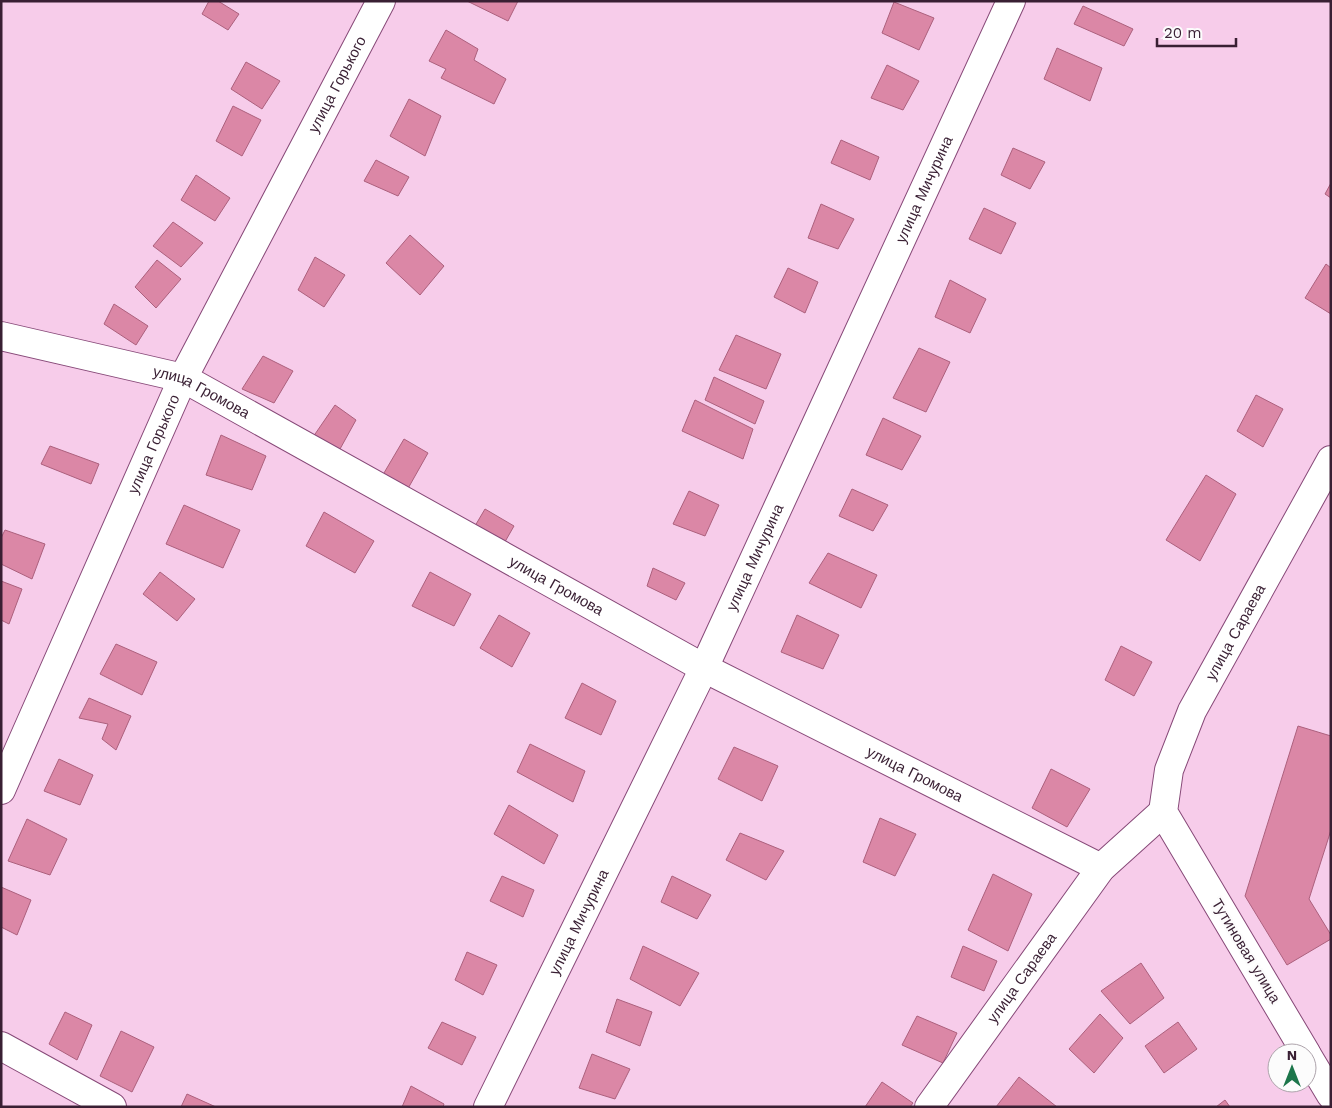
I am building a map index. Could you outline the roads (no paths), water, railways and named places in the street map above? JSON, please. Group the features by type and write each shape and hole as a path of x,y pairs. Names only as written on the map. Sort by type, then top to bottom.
{"street":[{"name":"улица Горького","path":"1,790 184,378 380,1"},
{"name":"улица Мичурина","path":"488,1107 704,668 1011,1"},
{"name":"улица Громова","path":"1,336 184,378 704,668 1101,868"},
{"name":"улица Сараева","path":"929,1107 1101,868 1163,812 1168,770 1192,711 1330,462"},
{"name":"Тутиновая улица","path":"1163,812 1300,1043"},
{"path":"1,1046 112,1107"},
{"name":"Тутиновая улица","path":"1317,1072 1331,1095"}]}
